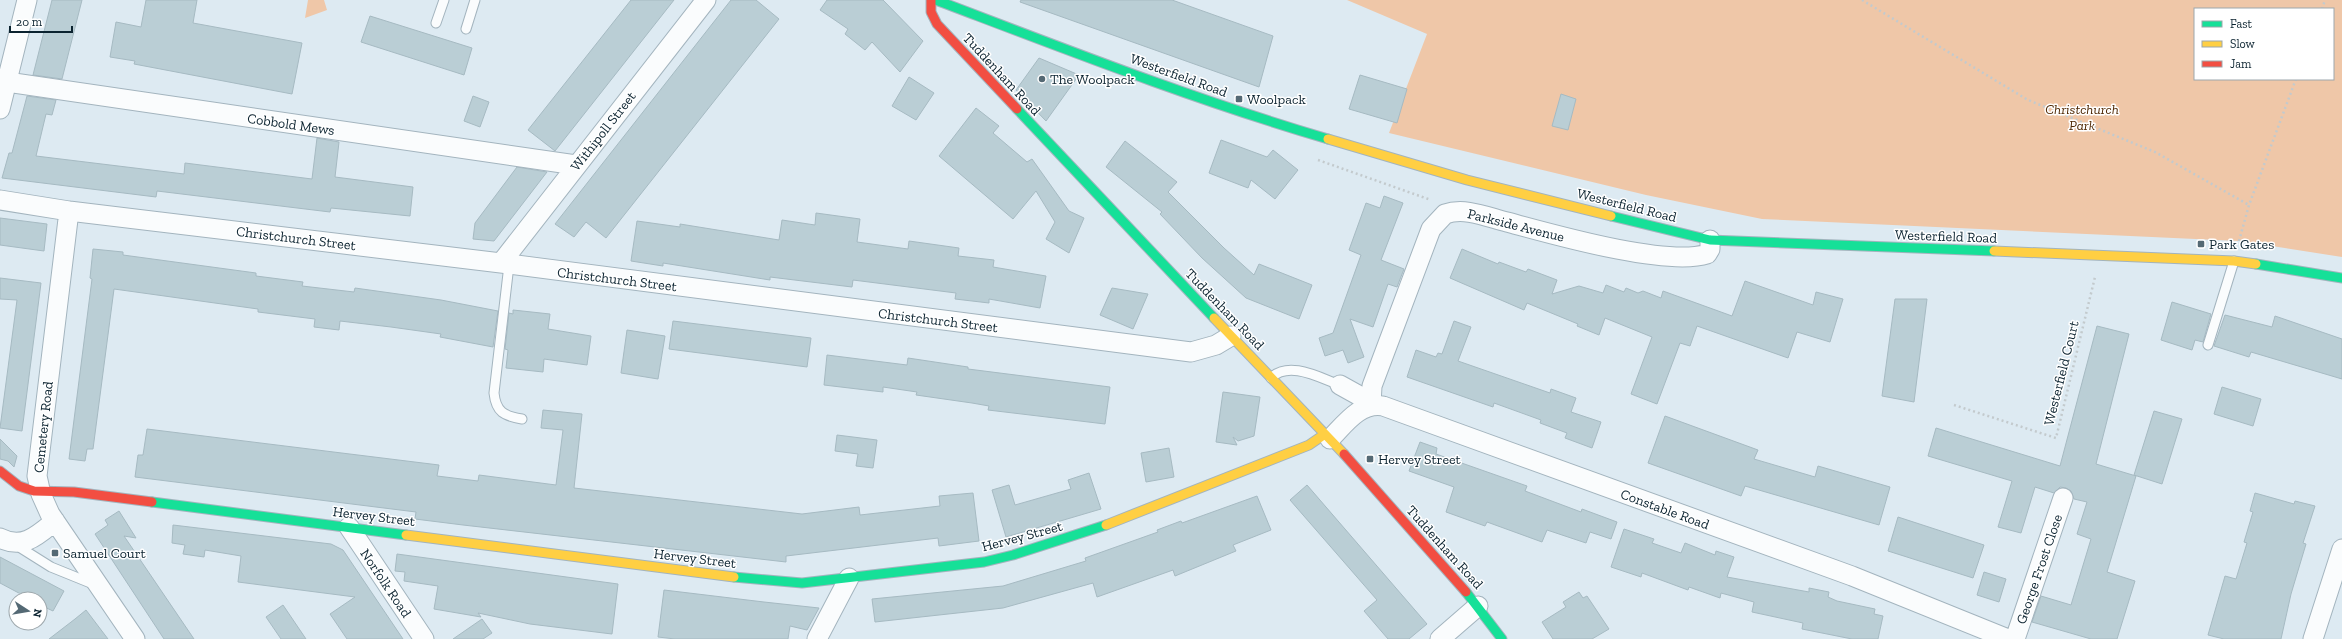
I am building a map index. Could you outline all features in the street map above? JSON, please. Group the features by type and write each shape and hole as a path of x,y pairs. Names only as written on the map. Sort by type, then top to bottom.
{"street":[{"path":"0,109 27,0"},
{"name":"Withipoll Street","path":"505,264 576,165 706,0"},
{"name":"Tuddenham Road","path":"931,0 931,12 937,24 1231,336 1328,436 1478,606 1502,639"},
{"name":"Westerfield Road","path":"936,0 1079,54 1290,128 1468,180 1710,240 2234,261 2327,274 2342,278"},
{"name":"Cobbold Mews","path":"7,82 576,165"},
{"name":"Christchurch Street","path":"0,200 69,211 505,264 1191,352 1216,345 1231,336"},
{"name":"Cemetery Road","path":"69,211 37,467 40,494 55,522 136,639"},
{"name":"Parkside Avenue","path":"1365,400 1372,386 1431,229 1445,214 1454,211 1463,211 1561,236 1651,254 1698,257 1707,254 1710,249 1710,240"},
{"name":"Constable Road","path":"1340,385 1365,400 1398,410 1852,576 2008,639"},
{"path":"1328,436 1362,408 1365,400"},
{"name":"Hervey Street","path":"40,494 74,492 770,581 802,583 984,562 1046,546 1090,531 1237,474 1328,436"},
{"path":"0,471 15,485 40,494"},
{"name":"George Frost Close","path":"2015,639 2063,498"},
{"path":"7,541 30,540 55,522"},
{"name":"Norfolk Road","path":"348,527 424,639"},
{"path":"2313,639 2342,549"},
{"path":"817,639 849,578"},
{"path":"1440,639 1478,606"}],"lane":[{"path":"436,23 444,0"},
{"path":"466,29 475,0"},
{"path":"2208,345 2234,261"},
{"path":"505,264 494,393 496,405 502,413 522,419"},
{"path":"1271,378 1278,372 1290,369 1340,385"},
{"path":"7,541 51,567 98,586"}],"path":[{"path":"1862,0 2028,100 2154,152 2249,205"},
{"path":"2234,261 2249,205 2296,80"},
{"path":"1312,158 1435,202 1454,211"},
{"name":"Westerfield Court","path":"1954,405 2056,438 2100,255"}],"green space":[{"path":"308,0 324,0 327,10 305,18"},
{"name":"Christchurch Park","path":"1347,0 2342,0 2342,257 2239,241 1762,219 1646,195 1389,133 1427,34"}],"building":[{"path":"52,0 82,0 62,79 33,75"},
{"path":"146,0 197,0 193,23 302,43 292,94 134,64 135,61 110,57 116,22 141,27"},
{"path":"631,0 674,0 555,151 528,130"},
{"path":"731,0 756,0 779,19 606,238 586,222 574,237 555,224"},
{"path":"827,0 883,0 923,41 900,72 872,42 865,50 845,34 848,29 820,10"},
{"path":"1021,0 1172,0 1273,36 1259,87 1020,2"},
{"path":"370,16 472,48 464,75 361,42"},
{"path":"1039,58 1079,75 1046,121 1016,90"},
{"path":"1360,75 1407,89 1397,123 1349,109"},
{"path":"909,77 934,93 916,120 892,106"},
{"path":"1561,94 1576,99 1568,130 1552,126"},
{"path":"27,96 56,100 52,115 46,114 36,156 184,174 185,163 312,179 317,138 339,142 335,177 413,187 410,216 331,208 330,212 157,191 156,197 2,178 9,153 12,153"},
{"path":"473,96 489,102 480,127 464,121"},
{"path":"976,108 999,126 993,133 1027,162 1032,159 1069,211 1084,218 1069,253 1046,239 1055,222 1036,191 1013,219 939,156"},
{"path":"1221,140 1267,157 1273,150 1298,170 1275,199 1251,180 1248,188 1209,173"},
{"path":"1125,141 1177,182 1168,192 1224,248 1254,275 1259,264 1312,285 1299,319 1246,298 1202,258 1160,214 1162,212 1106,167"},
{"path":"517,167 547,172 494,241 473,239 475,223"},
{"path":"1384,196 1403,203 1381,260 1404,269 1397,287 1388,284 1373,327 1350,319 1364,357 1348,363 1343,350 1325,356 1319,338 1333,333 1361,255 1349,250 1366,203 1380,208"},
{"path":"816,213 860,219 857,242 908,249 909,241 959,248 958,256 994,260 993,267 1046,276 1040,308 989,299 989,303 955,299 956,293 853,280 852,287 770,277 770,280 663,263 663,266 631,261 637,221 680,227 680,224 779,240 782,220 815,225"},
{"path":"0,218 47,224 44,251 0,245"},
{"path":"93,249 123,252 123,255 256,273 256,276 303,282 302,286 354,292 355,288 441,300 498,311 493,347 440,337 441,334 340,321 339,330 314,327 315,319 258,312 258,309 114,289 93,449 87,449 85,461 69,459 92,279 90,278"},
{"path":"1462,249 1498,264 1499,262 1526,272 1528,269 1557,280 1552,294 1579,286 1603,293 1606,285 1624,292 1626,288 1638,293 1643,291 1661,298 1663,291 1732,316 1745,281 1813,305 1816,292 1843,299 1830,342 1797,332 1788,358 1697,326 1690,346 1680,343 1657,404 1631,394 1652,337 1605,318 1599,335 1577,326 1578,324 1527,303 1524,310 1450,278"},
{"path":"0,278 41,283 22,431 0,428 17,300 0,299"},
{"path":"1112,288 1148,294 1133,329 1100,315"},
{"path":"1895,299 1927,299 1914,402 1882,396"},
{"path":"2172,302 2211,314 2203,342 2195,340 2192,350 2161,340"},
{"path":"513,310 550,314 548,329 591,336 587,365 544,359 543,372 506,368 508,350 505,349 509,313 513,314"},
{"path":"2225,315 2272,327 2275,316 2342,339 2342,379 2251,352 2249,357 2214,346"},
{"path":"673,321 811,338 807,367 669,349"},
{"path":"1454,321 1471,327 1458,361 1550,393 1551,389 1576,398 1571,412 1601,422 1592,448 1565,438 1567,433 1540,423 1541,420 1494,403 1493,407 1407,377 1416,350 1436,357 1438,353 1442,354"},
{"path":"2097,326 2129,334 2096,464 2136,476 2107,572 2135,581 2117,639 2091,639 2032,622 2041,596 2071,605 2091,539 2077,534 2087,502 2074,499 2071,491 2066,488 2060,487 2054,493 2035,487 2021,533 1998,527 2012,481 1928,456 1936,428 2060,466"},
{"path":"627,330 665,336 658,379 621,373"},
{"path":"827,355 907,365 908,358 968,367 968,369 1110,387 1105,424 988,410 989,406 916,395 917,392 883,387 883,392 824,385"},
{"path":"2222,387 2261,399 2253,426 2214,414"},
{"path":"1223,392 1260,397 1254,436 1238,441 1233,437 1237,445 1216,442"},
{"path":"543,410 582,414 574,488 802,514 859,507 860,515 940,506 939,496 973,493 979,541 939,546 938,538 786,556 786,562 415,519 416,512 135,477 138,455 143,455 147,429 439,465 437,476 478,481 479,475 556,485 563,430 541,428"},
{"path":"2154,411 2182,419 2162,484 2134,475"},
{"path":"1665,416 1758,450 1754,459 1815,477 1818,466 1890,487 1879,525 1745,486 1741,496 1648,463"},
{"path":"837,435 877,440 873,468 856,466 858,454 835,451"},
{"path":"0,439 17,456 14,467 8,461 0,459"},
{"path":"1420,442 1437,448 1436,454 1527,486 1525,491 1581,512 1582,509 1617,522 1611,539 1590,532 1586,543 1547,530 1542,542 1487,522 1485,526 1446,512 1454,487 1409,471"},
{"path":"1169,448 1174,477 1146,482 1141,453"},
{"path":"1089,473 1101,509 1006,537 992,490 1009,485 1015,505 1071,489 1068,480"},
{"path":"1307,485 1427,624 1409,639 1388,639 1364,611 1377,600 1290,500"},
{"path":"2255,493 2294,504 2295,501 2315,506 2303,543 2306,544 2291,594 2281,639 2224,639 2208,635 2225,576 2236,579 2247,543 2244,542 2253,512 2250,511"},
{"path":"1257,496 1271,530 1233,545 1236,551 1175,576 1173,570 1097,597 1093,583 1003,608 875,622 872,599 1003,586 1086,561 1085,558 1158,532 1157,530 1181,521 1182,523"},
{"path":"119,511 136,538 124,536 194,639 164,639 95,534 108,525 105,520"},
{"path":"1898,517 1984,545 1973,578 1888,551"},
{"path":"173,525 331,544 343,550 403,639 347,639 330,614 355,597 238,582 241,556 205,550 204,557 183,554 185,545 172,543"},
{"path":"1624,529 1654,539 1652,543 1681,553 1685,543 1715,555 1716,551 1734,557 1727,577 1809,592 1809,588 1829,592 1828,597 1837,601 1875,609 1874,614 1883,616 1878,639 1852,639 1802,629 1803,623 1752,612 1754,602 1721,593 1720,598 1689,587 1688,590 1642,573 1641,577 1611,567"},
{"path":"397,554 618,584 612,634 530,624 478,613 481,617 434,609 438,586 404,581 405,572 395,571"},
{"path":"0,557 64,591 53,611 48,609 48,591 15,591 0,583"},
{"path":"1984,572 2006,579 1999,602 1977,595"},
{"path":"664,590 819,608 807,630 790,626 788,639 675,639 658,637"},
{"path":"1579,592 1583,598 1587,596 1609,629 1592,639 1553,639 1542,622 1566,607 1563,602"},
{"path":"283,605 306,639 281,639 266,617"},
{"path":"86,610 108,639 49,639 75,619"},
{"path":"482,619 492,633 483,639 453,639"}],"traffic: fast":[{"path":"936,0 1180,91 1328,139"},
{"path":"1017,109 1214,318"},
{"path":"1611,216 1710,240 1994,251"},
{"path":"2256,264 2342,278"},
{"path":"152,502 406,535"},
{"path":"734,577 802,583 984,562 1013,555 1106,525"},
{"path":"1466,592 1502,639"}],"traffic: slow":[{"path":"1328,139 1467,180 1611,216"},
{"path":"1994,251 2234,261 2256,264"},
{"path":"1214,318 1344,454"},
{"path":"1106,525 1309,445 1325,434"},
{"path":"406,535 734,577"}],"traffic: jam":[{"path":"931,0 931,12 937,24 1017,109"},
{"path":"1344,454 1466,592"},
{"path":"0,471 19,486 34,491 74,492 152,502"}],"place":[{"name":"The Woolpack","path":"1042,79"},
{"name":"Woolpack","path":"1239,99"},
{"name":"Park Gates","path":"2201,244"},
{"name":"Hervey Street","path":"1370,459"},
{"name":"Samuel Court","path":"55,553"}]}
